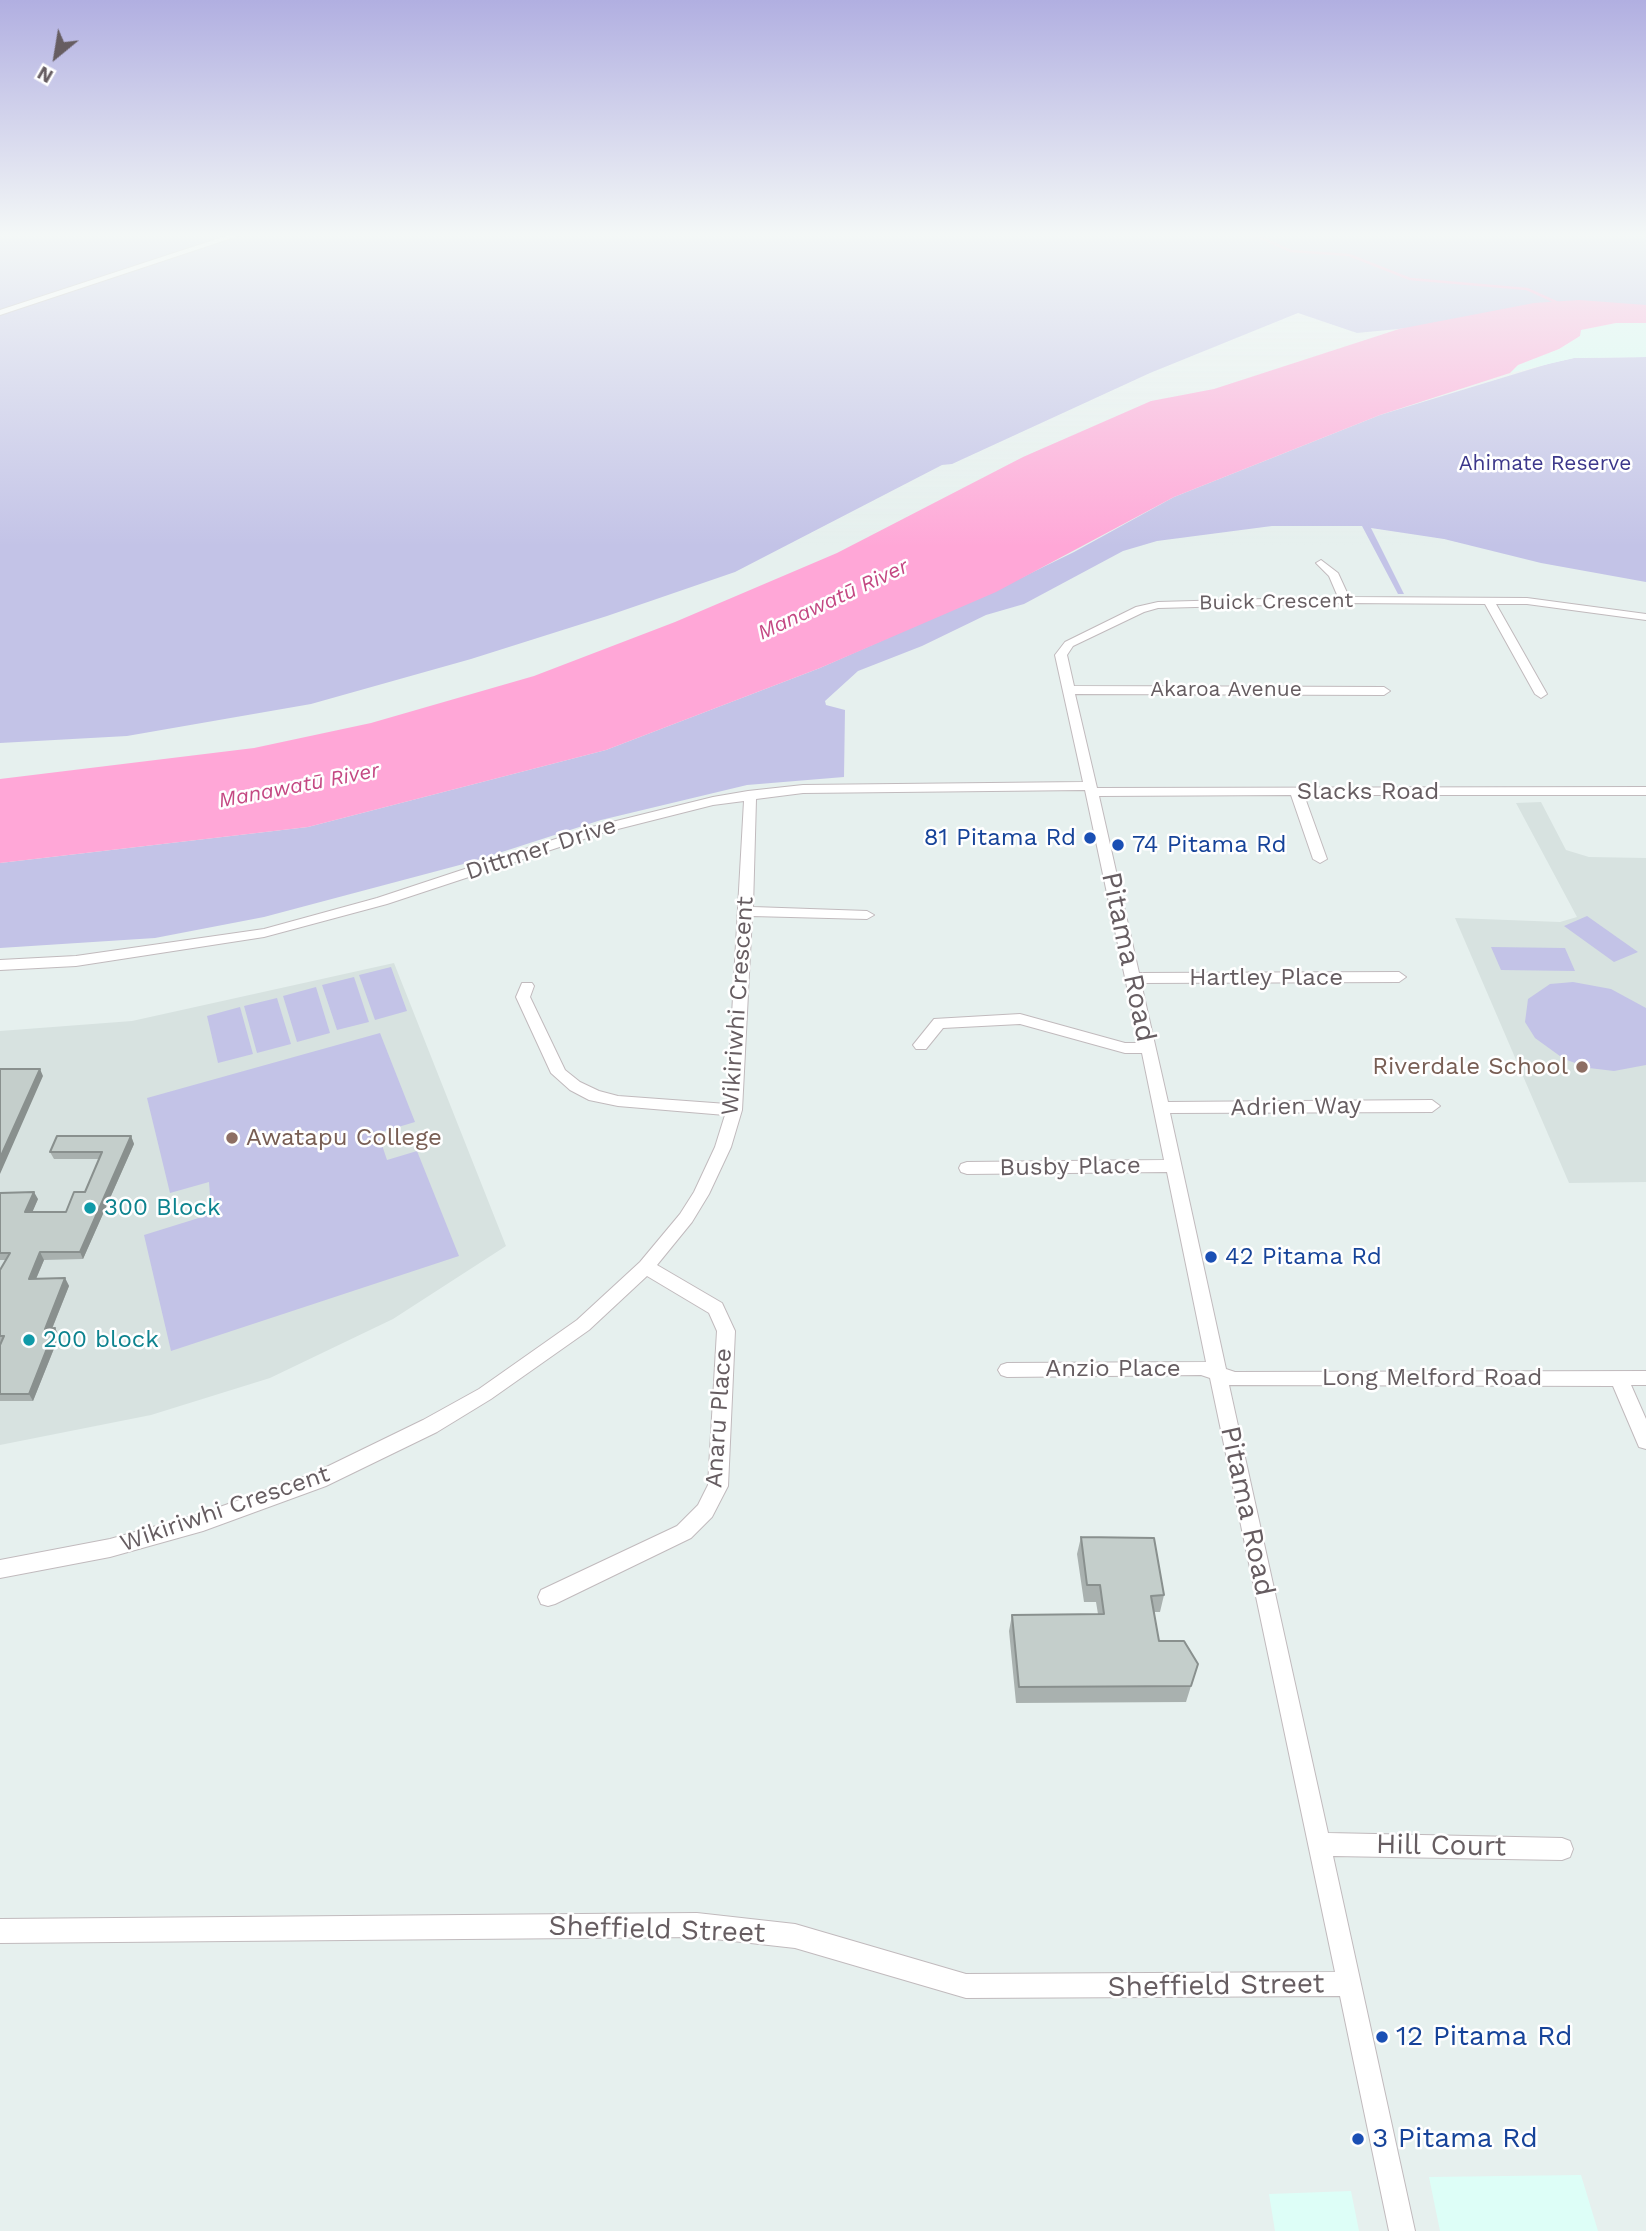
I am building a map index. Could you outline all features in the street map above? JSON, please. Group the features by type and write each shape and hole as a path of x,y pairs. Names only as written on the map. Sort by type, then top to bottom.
{"street":[{"path":"1321,563 1334,575 1345,600"},
{"name":"Buick Crescent","path":"1089,789 1061,655 1063,648 1146,607 1345,600 1488,600 1557,603 1646,617"},
{"path":"1488,600 1541,694"},
{"name":"Akaroa Avenue","path":"1068,690 1384,691"},
{"name":"Dittmer Drive","path":"0,964 76,961 264,933 382,901 597,830 681,808 748,795 814,788 1089,789"},
{"name":"Slacks Road","path":"1089,789 1296,792 1646,791"},
{"name":"Pitama Road","path":"1089,789 1133,978 1402,2231"},
{"path":"1296,792 1320,859"},
{"name":"Wikiriwhi Crescent","path":"0,1569 99,1551 190,1526 330,1475 430,1426 536,1361 583,1325 646,1267 686,1219 701,1194 723,1147 734,1110 746,911 750,801 748,795"},
{"path":"746,911 867,915"},
{"name":"Hartley Place","path":"1133,978 1399,977"},
{"path":"527,986 523,997 559,1073 575,1086 595,1096 618,1101 734,1110"},
{"path":"921,1045 939,1023 1020,1019 1125,1048 1148,1048"},
{"name":"Adrien Way","path":"1161,1108 1432,1106"},
{"name":"Busby Place","path":"967,1168 1173,1166"},
{"name":"Anaru Place","path":"548,1597 684,1532 705,1511 718,1486 726,1331 716,1308 646,1267"},
{"name":"Anzio Place","path":"1007,1370 1201,1368 1218,1374"},
{"name":"Long Melford Road","path":"1218,1374 1235,1379 1646,1378"},
{"path":"1619,1378 1646,1441"},
{"name":"Hill Court","path":"1320,1844 1562,1849"},
{"name":"Sheffield Street","path":"0,1931 697,1925 795,1936 966,1986 1348,1984"}],"shaded area":[{"name":"Riverdale School","path":"1541,802 1566,850 1589,857 1646,858 1646,1182 1569,1183 1455,918 1560,922 1577,917 1516,803"},
{"name":"Awatapu College","path":"394,963 506,1246 393,1319 270,1378 151,1415 0,1445 0,1031 132,1021"},
{"path":"1581,2175 1598,2231 1440,2231 1429,2177"},
{"path":"1351,2191 1359,2231 1275,2231 1269,2194"}],"green space":[{"path":"0,338 1236,338 1150,373 952,464 942,465 735,572 607,616 471,659 311,704 127,736 0,743"},
{"name":"Ahimate Reserve","path":"1646,357 1646,582 1541,563 1444,539 1371,528 1404,594 1398,594 1362,526 1272,526 1157,541 1123,551 1024,604 986,615 922,646 858,671 825,701 826,705 845,710 844,777 747,785 601,820 471,862 264,917 155,938 0,948 0,863 308,827 606,750 820,668 994,591 1074,552 1174,497 1380,415 1551,363 1574,358"},
{"path":"1587,916 1638,952 1614,962 1564,926"},
{"path":"1491,947 1565,948 1575,971 1501,970"},
{"path":"391,967 407,1011 375,1020 359,975"},
{"path":"354,977 369,1022 337,1030 322,985"},
{"path":"1573,982 1611,989 1646,1008 1646,1065 1614,1071 1589,1068 1564,1059 1535,1038 1525,1022 1528,999 1550,984"},
{"path":"316,987 330,1033 297,1042 283,996"},
{"path":"277,998 291,1044 257,1053 244,1006"},
{"path":"240,1007 253,1054 218,1063 207,1016"},
{"path":"380,1033 415,1122 378,1133 387,1160 417,1151 459,1256 171,1351 144,1235 218,1212 210,1195 209,1182 170,1193 147,1098"}],"sand":[{"path":"1577,338 1646,338 1646,357 1574,358 1510,373 1518,365 1559,349"}],"water":[{"name":"Manawatū River","path":"1371,338 1577,338 1559,349 1518,365 1510,373 1380,415 1174,497 996,592 820,668 606,750 308,827 0,863 0,779 254,748 371,723 534,676 675,622 837,553 1023,457 1151,401 1214,389"}],"building":[{"path":"0,1069 40,1069 0,1158"},
{"path":"57,1136 131,1136 80,1252 40,1252 29,1279 65,1278 45,1329 55,1328 29,1394 0,1394 0,1345 4,1336 0,1336 0,1270 10,1253 0,1253 0,1193 34,1192 25,1212 66,1212 74,1192 85,1192 102,1152 50,1152"},
{"path":"1081,1537 1154,1538 1164,1595 1151,1596 1159,1641 1184,1641 1198,1664 1191,1686 1019,1687 1012,1615 1104,1614 1100,1585 1087,1585"}],"place":[{"name":"81 Pitama Rd","path":"1090,838"},
{"name":"74 Pitama Rd","path":"1118,845"},
{"name":"Riverdale School","path":"1582,1067"},
{"name":"Awatapu College","path":"232,1138"},
{"name":"300 Block","path":"90,1208"},
{"name":"42 Pitama Rd","path":"1211,1257"},
{"name":"200 block","path":"29,1340"},
{"name":"12 Pitama Rd","path":"1382,2037"},
{"name":"3 Pitama Rd","path":"1358,2139"}]}
